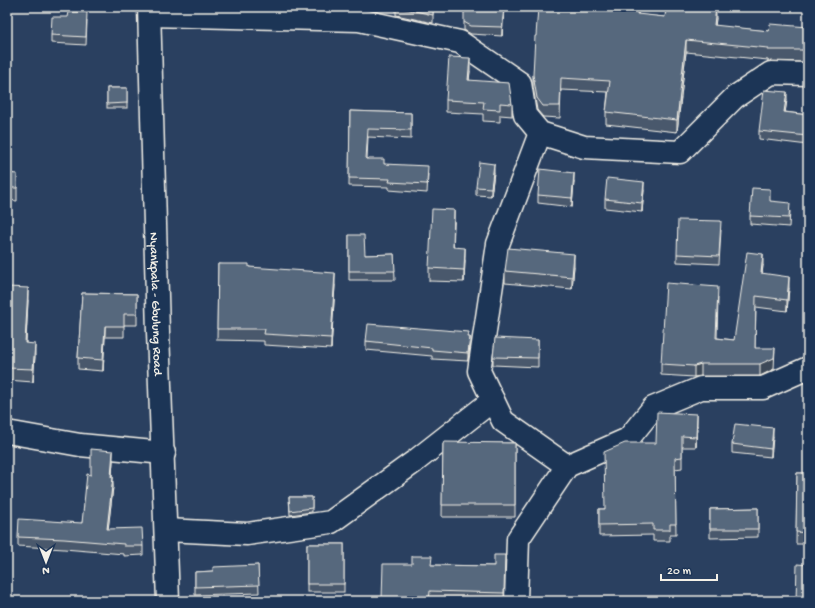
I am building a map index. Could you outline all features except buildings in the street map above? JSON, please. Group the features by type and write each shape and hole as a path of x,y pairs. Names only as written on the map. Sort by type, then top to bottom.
{"street":[{"path":"150,11 359,20 460,42 520,83 525,115 540,133 584,147 680,152 735,97 770,73 808,74"},
{"name":"Nyankpala - Gbulung Road","path":"150,11 158,332 164,453 168,601"},
{"path":"540,133 498,244 479,371 503,421 567,466"},
{"path":"516,601 518,539 567,466 628,439 653,408 701,388 763,388 808,368"},
{"path":"166,530 247,534 331,522 414,462 493,400"},
{"path":"7,432 80,445 164,453"}]}
